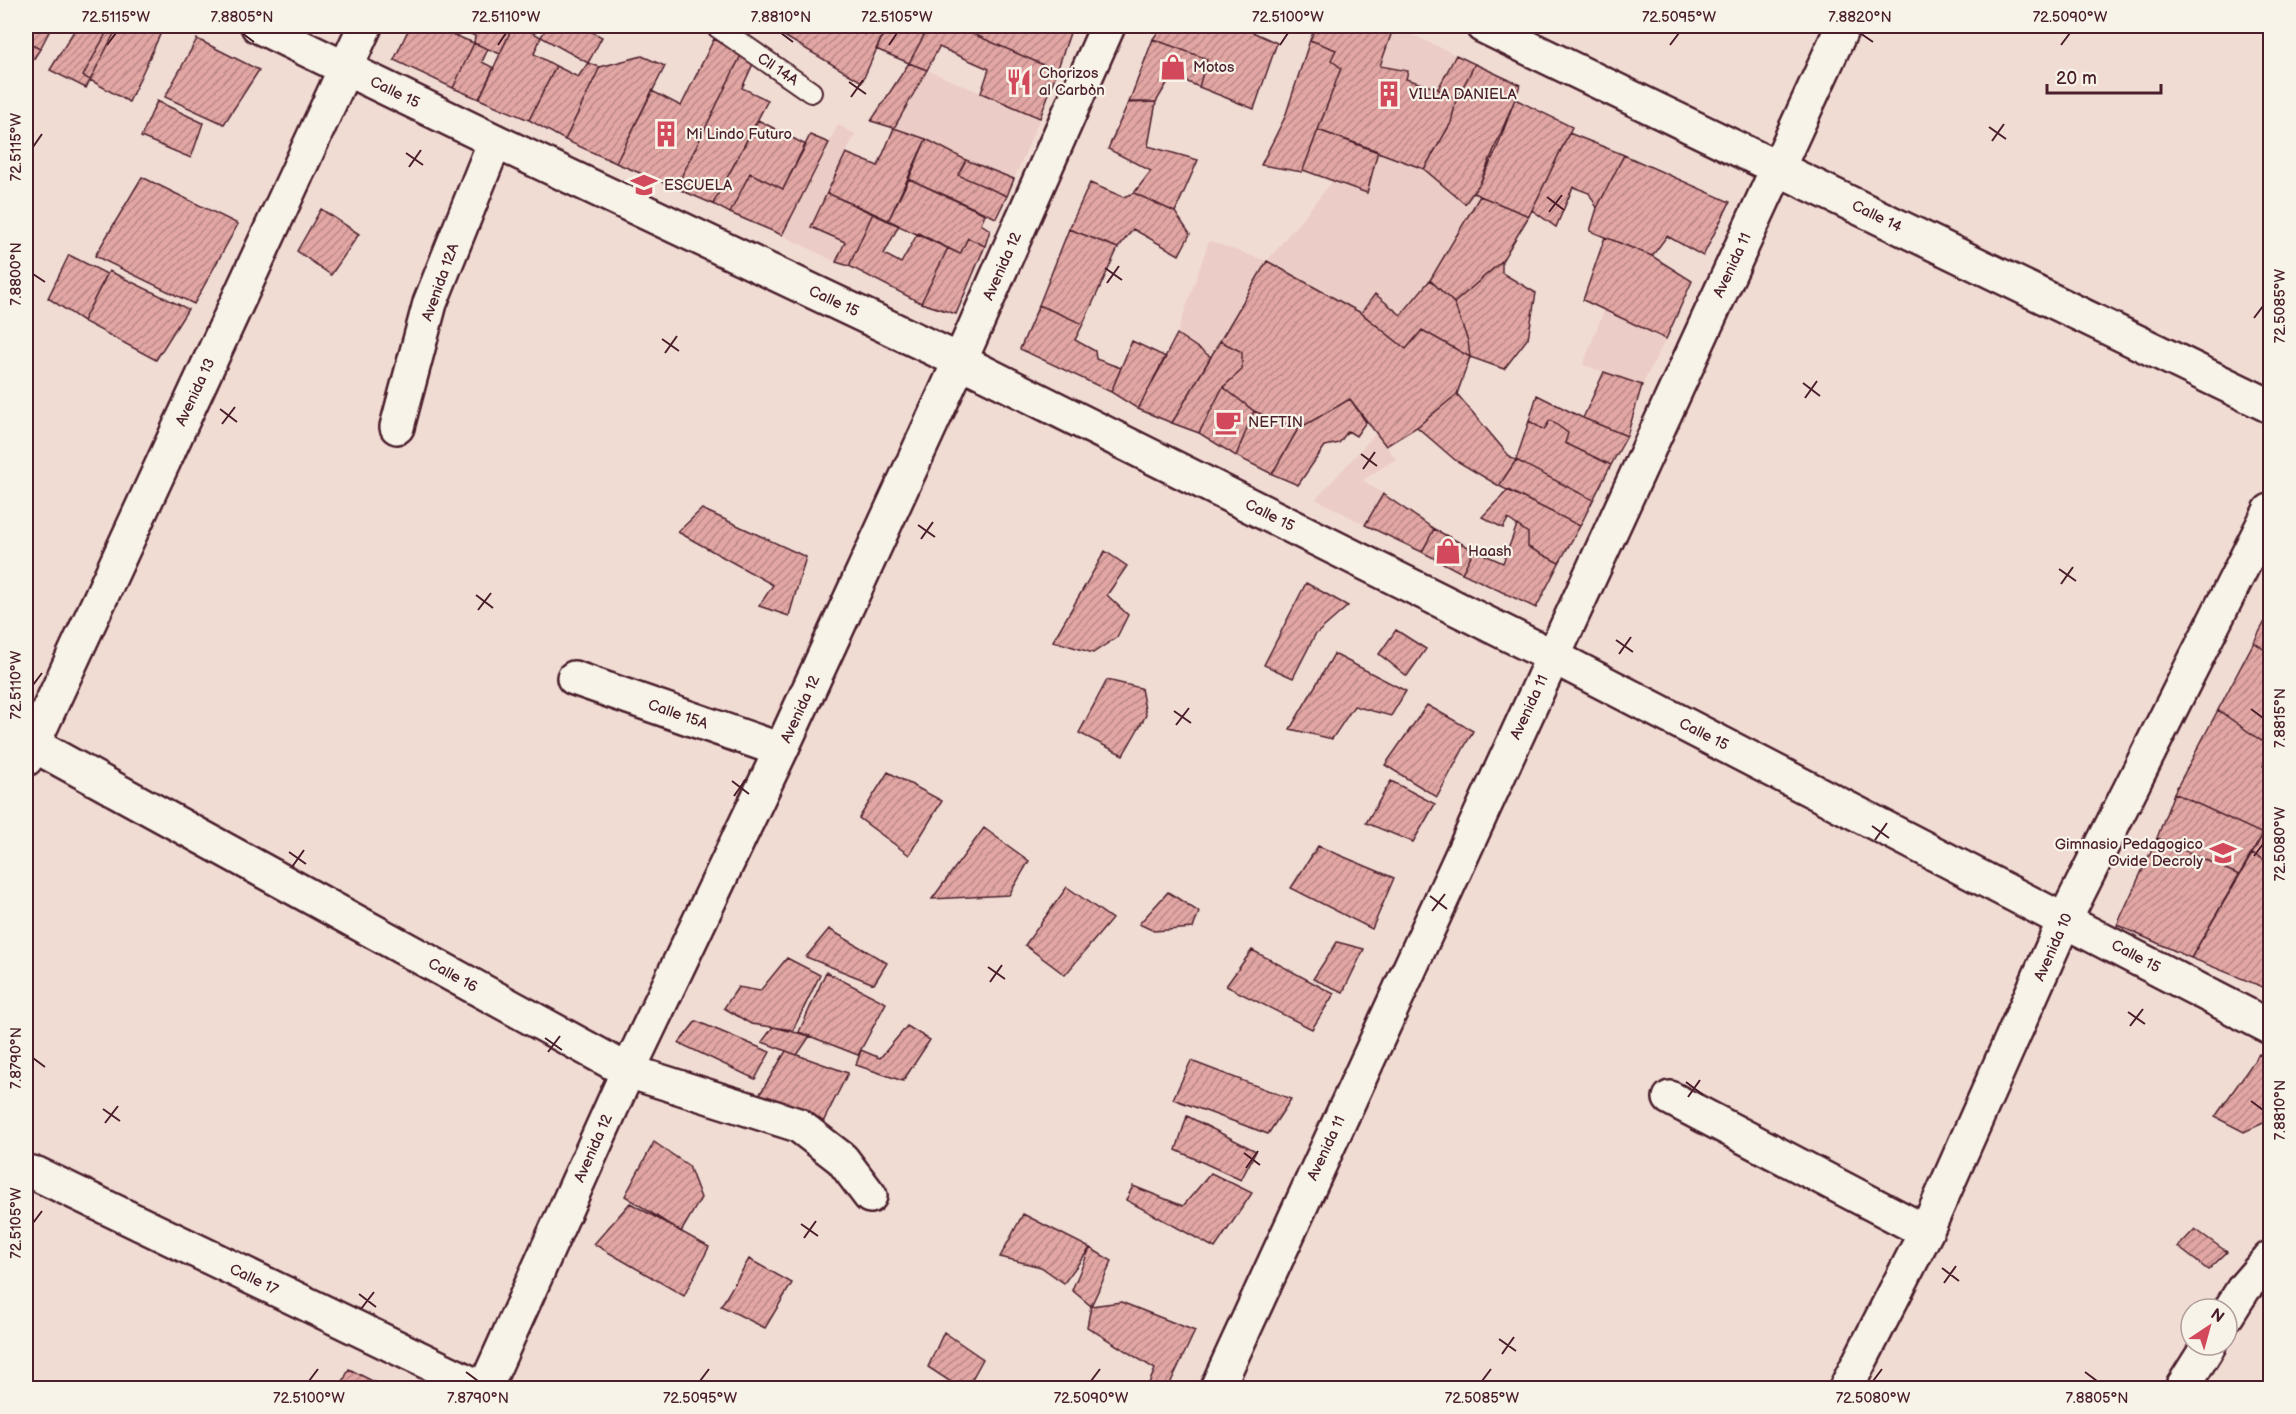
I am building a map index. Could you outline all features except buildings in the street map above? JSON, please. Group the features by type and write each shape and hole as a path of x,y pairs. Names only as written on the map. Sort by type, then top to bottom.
{"street":[{"name":"Calle 15","path":"258,26 960,361 1552,656 2271,1027"},
{"name":"Avenida 13","path":"29,751 365,26"},
{"name":"Avenida 12","path":"485,1389 628,1071 781,750 960,361 1108,26"},
{"name":"Calle 14","path":"1483,26 2271,406"},
{"name":"Avenida 11","path":"1216,1389 1843,26"},
{"name":"Avenida 12A","path":"397,427 430,303 495,141"},
{"name":"Avenida 10","path":"1846,1389 1926,1232 2065,920 2271,511"},
{"name":"Calle 15A","path":"574,678 781,750"},
{"name":"Calle 16","path":"29,751 628,1071 798,1125 842,1158 870,1196"},
{"path":"1670,1098 1926,1232"},
{"name":"Calle 17","path":"26,1172 37,1174 481,1389"},
{"path":"2238,1297 2271,1258"},
{"path":"2182,1389 2202,1357"}],"lane":[{"name":"Cll 14A","path":"716,26 811,92"}],"shaded area":[{"path":"1394,26 1456,55 1438,89 1406,79 1408,71 1380,66"},
{"path":"927,70 1040,118 1014,179 966,160 926,139 894,128"},
{"path":"838,125 855,134 811,227 845,242 836,262 782,235"},
{"path":"1378,151 1424,169 1465,204 1473,193 1480,196 1430,280 1401,315 1375,294 1361,313 1220,341 1209,356 1177,334 1209,241 1267,261 1333,181 1367,193"},
{"path":"1604,310 1666,339 1642,385 1583,365"},
{"path":"1376,433 1396,459 1363,480 1383,494 1365,525 1316,499"}],"place":[{"name":"Motos","path":"1173,67"},
{"name":"Chorizos al Carbòn","path":"1019,82"},
{"name":"VILLA DANIELA","path":"1389,94"},
{"name":"Mi Lindo Futuro","path":"666,134"},
{"name":"ESCUELA","path":"644,185"},
{"name":"NEFTIN","path":"1228,422"},
{"name":"Haash","path":"1448,551"},
{"name":"Gimnasio Pedagogico Ovide Decroly","path":"2223,853"}]}
